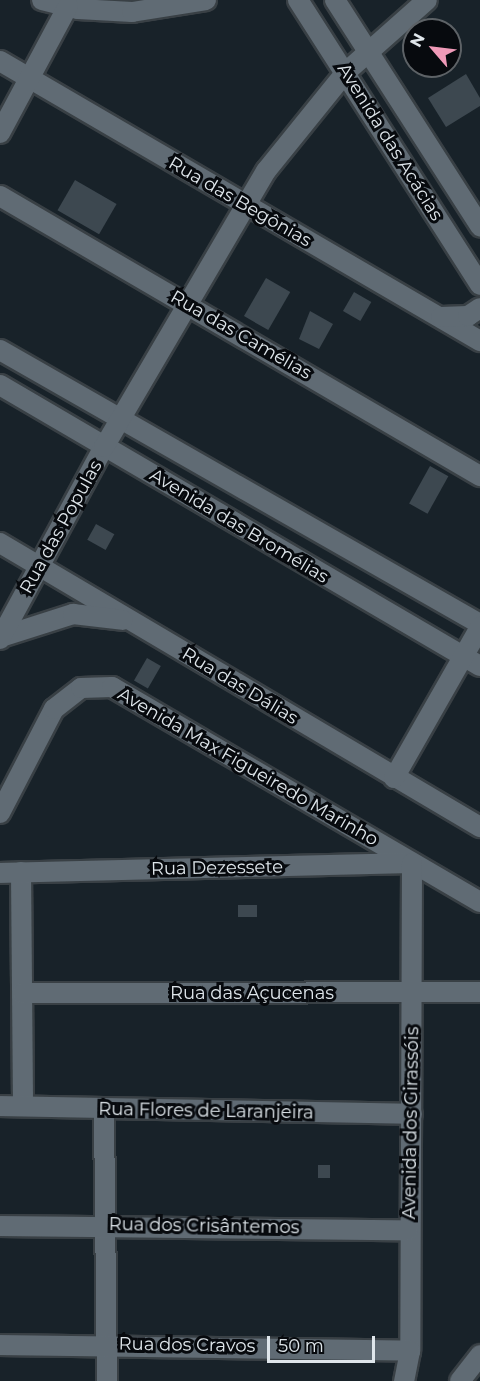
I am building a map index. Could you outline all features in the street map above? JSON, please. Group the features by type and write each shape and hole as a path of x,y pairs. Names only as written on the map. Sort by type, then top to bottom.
{"street":[{"path":"42,0 68,6 132,12 207,0"},
{"name":"Avenida das Acácias","path":"298,0 480,285"},
{"name":"Avenida das Acácias","path":"334,0 480,226"},
{"name":"Rua das Populas","path":"1,638 104,447 243,205 291,135 346,72 427,0"},
{"path":"0,133 31,79 68,6"},
{"name":"Rua das Begônias","path":"0,61 243,205 480,341"},
{"name":"Rua das Camélias","path":"0,196 480,476"},
{"path":"441,317 468,316 480,308"},
{"name":"Avenida das Bromélias","path":"0,350 480,626"},
{"name":"Avenida das Bromélias","path":"0,385 462,658 480,666"},
{"name":"Rua das Dálias","path":"0,543 480,827"},
{"path":"1,638 74,614 131,621"},
{"path":"394,778 480,626"},
{"name":"Avenida Max Figueiredo Marinho","path":"0,813 54,709 81,688 112,687 480,902"},
{"name":"Rua Dezessete","path":"0,873 412,863"},
{"name":"Avenida dos Girassóis","path":"404,1381 410,1351 408,1230 412,1114 412,863"},
{"path":"21,872 23,1105"},
{"name":"Rua das Açucenas","path":"23,993 480,992"},
{"name":"Rua Flores de Laranjeira","path":"0,1106 412,1114"},
{"path":"104,1109 107,1381"},
{"name":"Rua dos Crisântemos","path":"0,1226 106,1224 408,1230"},
{"name":"Rua dos Cravos","path":"0,1345 107,1343 410,1351"},
{"path":"460,1381 480,1355"}],"building":[{"path":"466,74 480,98 480,106 446,127 428,98"},
{"path":"75,180 117,204 99,234 58,210"},
{"path":"266,278 290,292 268,330 244,316"},
{"path":"354,292 371,302 360,321 343,311"},
{"path":"310,311 333,324 319,349 299,339"},
{"path":"430,466 448,476 428,514 409,504"},
{"path":"96,524 114,534 106,550 87,540"},
{"path":"147,658 161,666 148,689 134,681"},
{"path":"238,905 257,905 257,917 238,917"},
{"path":"318,1165 330,1165 330,1178 318,1178"}]}
